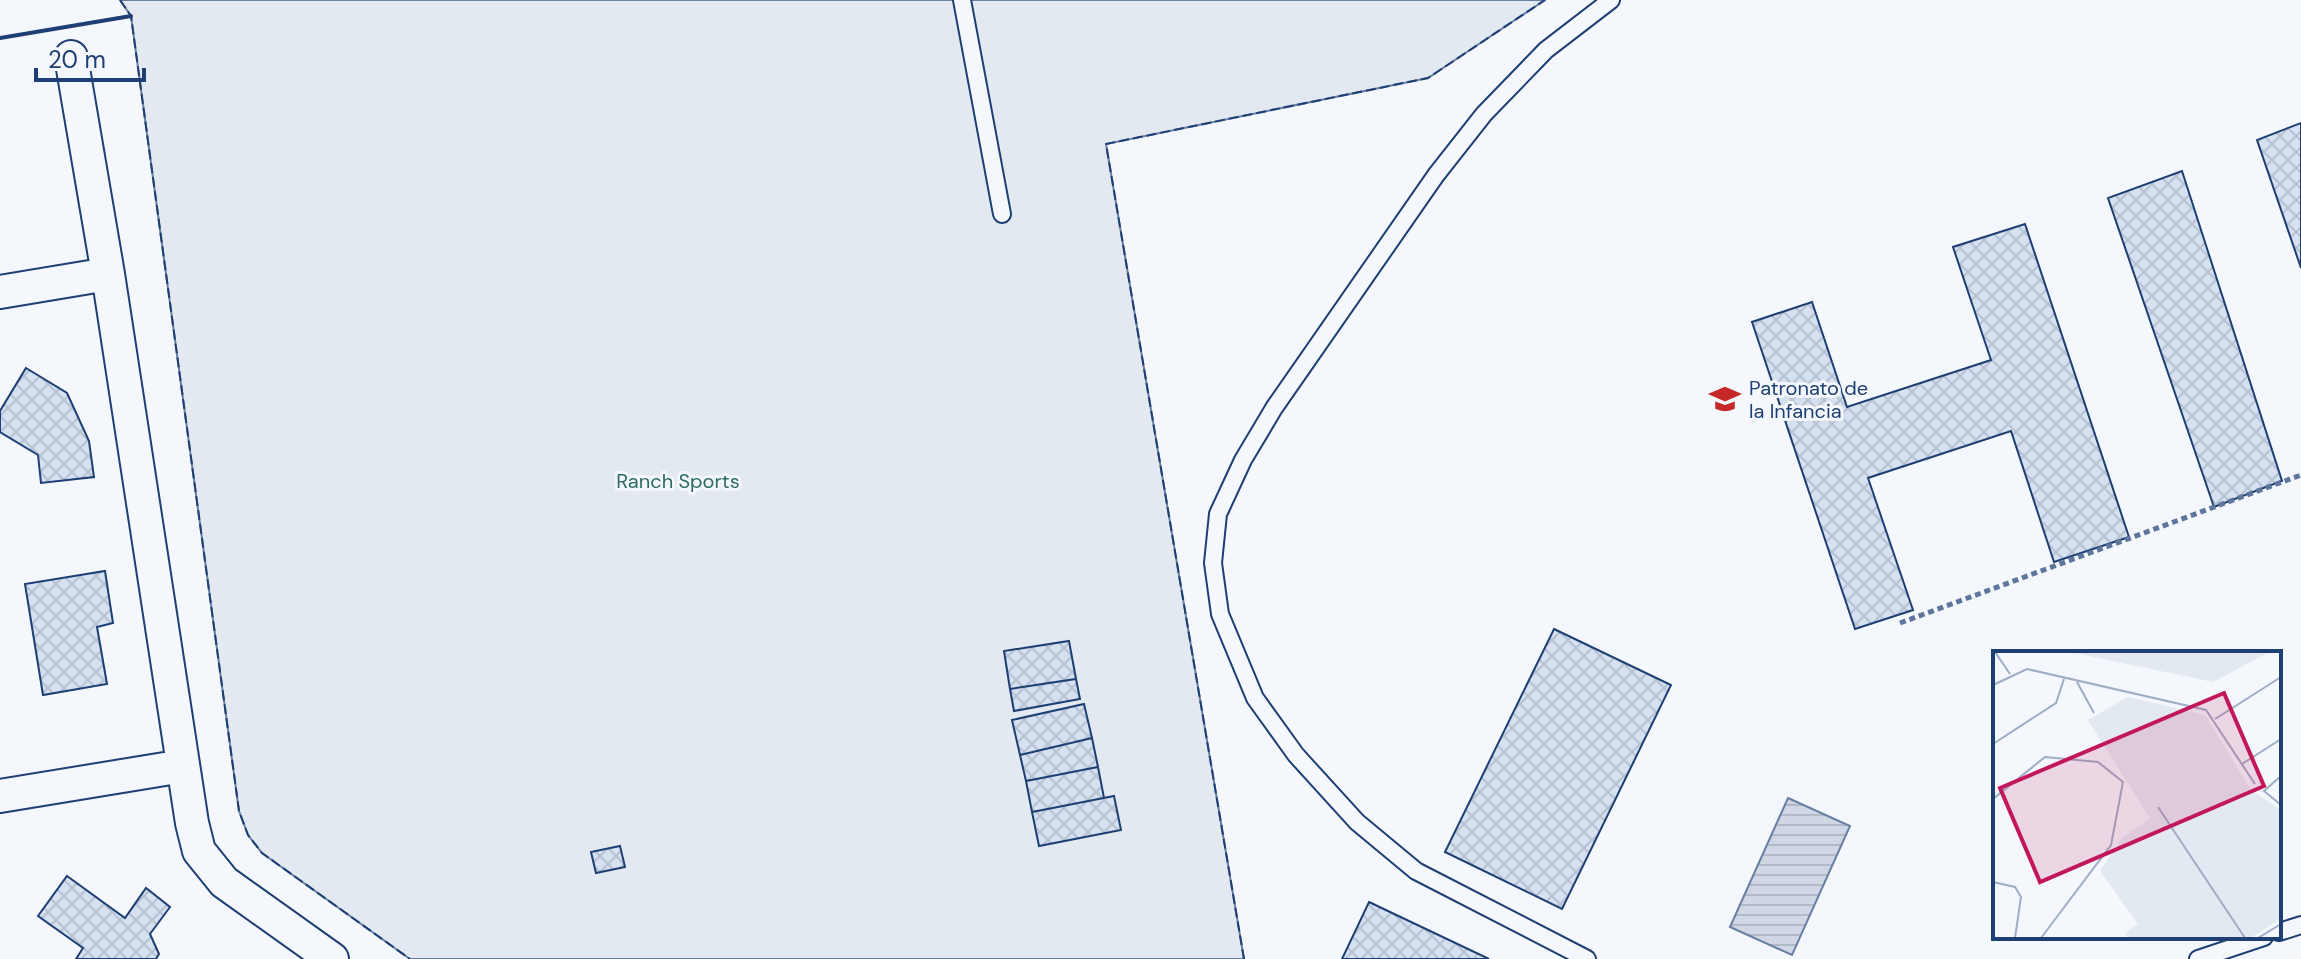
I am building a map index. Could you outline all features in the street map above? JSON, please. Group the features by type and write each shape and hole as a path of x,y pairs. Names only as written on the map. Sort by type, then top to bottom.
{"street":[{"path":"71,57 108,274 192,823 199,851 224,882 332,959"},
{"path":"0,292 108,274"},
{"path":"0,796 183,766"}],"lane":[{"path":"962,0 1002,214"},
{"path":"1587,959 1416,871 1357,822 1296,755 1255,698 1220,614 1213,563 1218,514 1243,460 1274,408 1436,175 1484,114 1546,50 1611,0"},
{"path":"2281,931 2301,925"},
{"path":"2198,959 2258,939"}],"path":[{"path":"1900,623 2301,475"}],"green space":[{"name":"Ranch Sports","path":"120,0 1545,0 1428,78 1106,144 1244,959 410,959 262,853 248,835 239,811 131,16"}],"shaded area":[{"path":"1788,798 1850,826 1792,955 1730,927"}],"building":[{"path":"2301,123 2301,268 2257,140"},
{"path":"2182,171 2282,481 2214,507 2108,198"},
{"path":"2025,224 2129,537 2054,562 2011,431 1868,478 1913,610 1855,629 1752,322 1812,302 1847,407 1991,360 1953,247"},
{"path":"26,368 67,393 89,441 94,477 41,483 38,455 0,432 0,411"},
{"path":"105,571 113,623 97,627 107,684 43,695 25,584"},
{"path":"1554,629 1671,685 1562,909 1445,852"},
{"path":"1069,641 1076,679 1010,689 1004,651"},
{"path":"1076,679 1080,699 1014,711 1010,689"},
{"path":"1084,704 1092,738 1020,755 1012,720"},
{"path":"1092,738 1098,767 1026,781 1020,755"},
{"path":"1098,767 1104,798 1032,812 1026,781"},
{"path":"1114,796 1121,830 1039,846 1032,812"},
{"path":"620,846 625,867 596,873 591,852"},
{"path":"67,876 125,918 146,888 170,907 150,934 159,954 156,959 76,959 83,948 38,916"},
{"path":"1369,902 1489,959 1342,959"}],"fence":[{"path":"120,0 131,16 239,811 248,835 262,853 410,959"},
{"path":"1244,959 1106,144 1428,78 1545,0"}],"wall":[{"path":"0,38 131,16"}],"place":[{"name":"Patronato de la Infancia","path":"1725,399"}]}
